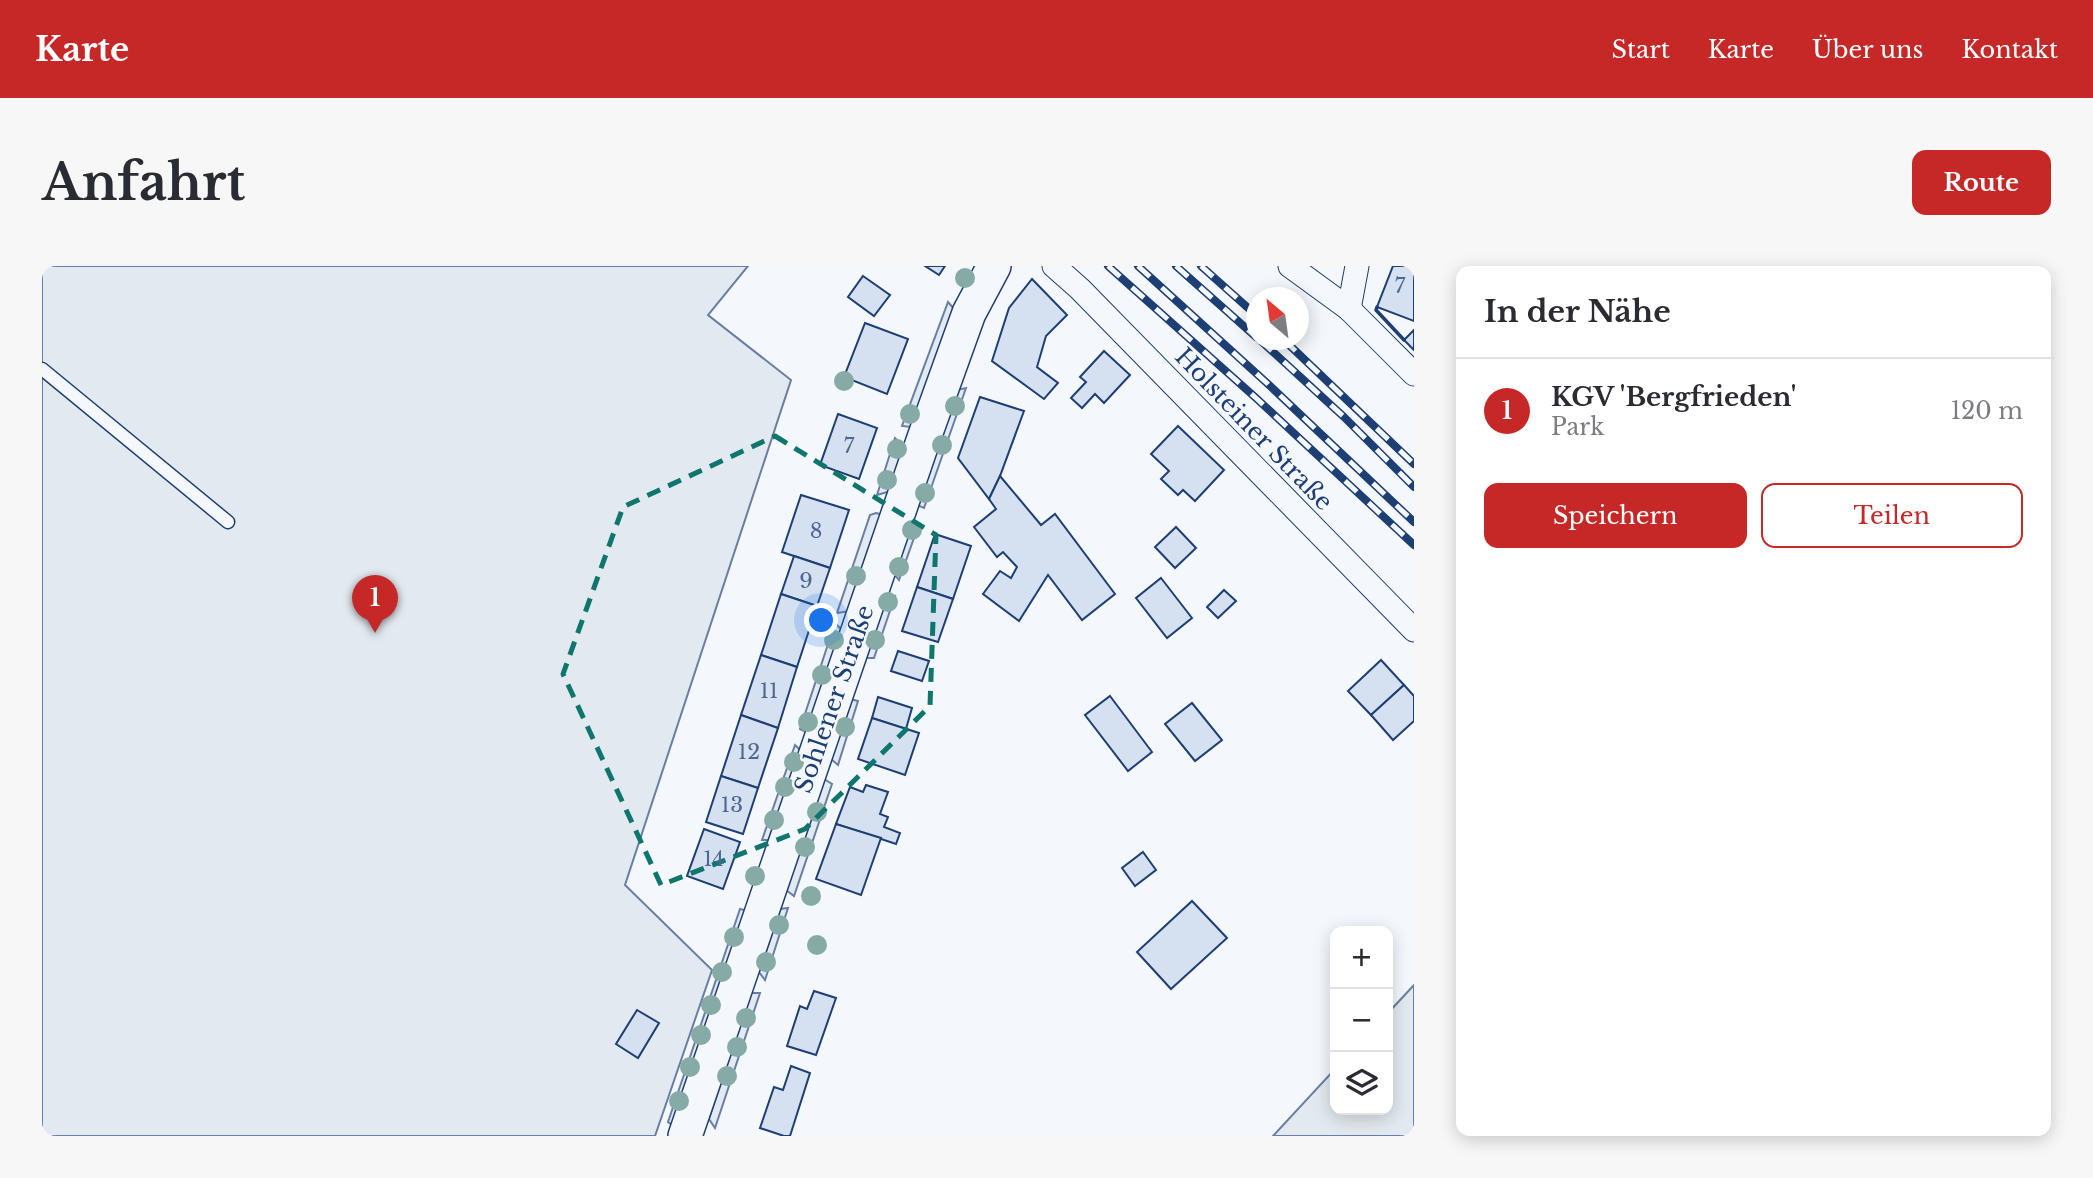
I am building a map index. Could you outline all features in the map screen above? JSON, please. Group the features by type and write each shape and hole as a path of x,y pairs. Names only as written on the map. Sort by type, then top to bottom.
{"street":[{"name":"Sohlener Straße","path":"685,1136 923,438 969,313 994,266"},
{"name":"Holsteiner Straße","path":"1054,266 1080,289 1414,630"},
{"path":"1290,266 1349,309 1414,374"},
{"path":"1349,309 1357,266"}],"lane":[{"path":"42,369 228,522"}],"highlighted area":[{"path":"775,436 936,535 930,706 805,829 661,885 563,674 623,507"}],"shaded area":[{"path":"42,266 748,266 708,315 791,380 625,885 712,970 655,1136 42,1136"},
{"path":"948,302 955,310 911,427 902,426"},
{"path":"966,388 924,508 917,505 956,390"},
{"path":"895,438 905,447 891,491 877,495"},
{"path":"870,515 883,515 850,611 837,613"},
{"path":"919,524 899,580 894,574 910,526"},
{"path":"895,596 874,658 865,658 886,597"},
{"path":"835,623 842,630 808,733 800,729"},
{"path":"850,699 858,701 838,765 831,759"},
{"path":"795,745 802,752 772,840 762,840"},
{"path":"824,779 832,784 794,896 786,890"},
{"path":"788,908 765,980 759,972 780,909"},
{"path":"740,909 748,911 675,1127 668,1122"},
{"path":"1414,985 1414,1136 1273,1136 1330,1074 1330,1115 1393,1115 1393,1008"},
{"path":"751,993 760,993 715,1128 709,1119"}],"building":[{"path":"925,266 945,266 939,275"},
{"path":"1393,266 1414,266 1414,321 1377,307"},
{"path":"863,276 890,295 874,316 848,297"},
{"path":"1032,279 1067,315 1046,336 1037,367 1058,383 1044,399 992,361 1009,308"},
{"path":"865,323 908,339 887,394 844,377"},
{"path":"1414,330 1414,350 1404,340"},
{"path":"1104,351 1130,375 1104,403 1095,394 1082,408 1071,398 1086,382 1080,377"},
{"path":"980,397 1024,411 989,499 958,458"},
{"path":"838,414 877,428 859,479 820,465"},
{"path":"1178,426 1224,470 1195,501 1183,490 1178,495 1161,479 1169,471 1151,454"},
{"path":"1000,476 1041,525 1055,514 1115,594 1082,620 1048,575 1019,621 983,594 1000,571 1011,578 1017,567 1003,552 997,557 974,527 996,509 989,499"},
{"path":"801,495 849,510 830,568 782,552"},
{"path":"1176,527 1196,548 1175,568 1155,547"},
{"path":"935,534 971,546 953,599 917,587"},
{"path":"794,556 830,568 817,606 781,594"},
{"path":"1161,578 1192,618 1167,638 1136,598"},
{"path":"917,587 953,599 938,642 902,631"},
{"path":"1224,590 1236,601 1218,618 1207,607"},
{"path":"781,594 817,606 797,667 761,655"},
{"path":"898,651 929,661 922,681 891,671"},
{"path":"761,655 797,667 778,728 741,715"},
{"path":"1381,660 1404,685 1371,715 1348,691"},
{"path":"1404,685 1414,696 1414,721 1393,740 1371,715"},
{"path":"1110,696 1152,752 1128,771 1085,715"},
{"path":"878,697 912,708 906,729 872,718"},
{"path":"1192,703 1222,740 1195,761 1165,724"},
{"path":"741,715 778,728 758,788 721,776"},
{"path":"872,718 919,733 905,775 858,759"},
{"path":"721,776 758,788 743,834 706,822"},
{"path":"866,785 888,792 880,814 888,817 884,827 900,833 896,844 836,824 850,787 863,792"},
{"path":"836,824 881,838 861,895 816,879"},
{"path":"704,829 740,842 723,889 687,876"},
{"path":"1143,852 1156,870 1135,886 1122,868"},
{"path":"1192,901 1227,938 1171,989 1137,952"},
{"path":"814,991 836,998 816,1055 787,1046 800,1006 807,1009"},
{"path":"637,1010 659,1023 638,1058 616,1044"},
{"path":"791,1066 810,1073 790,1136 784,1136 760,1128 774,1087 783,1090"}],"railway":[{"path":"1108,266 1256,398 1414,545"},
{"path":"1138,266 1414,522"},
{"path":"1176,266 1246,328"},
{"path":"1201,266 1246,306"},
{"path":"1271,350 1344,417 1414,487"},
{"path":"1294,350 1414,464"}],"wall":[{"path":"1377,307 1376,310 1404,340"}],"place":[{"name":"KGV 'Bergfrieden'","path":"375,633"}]}
